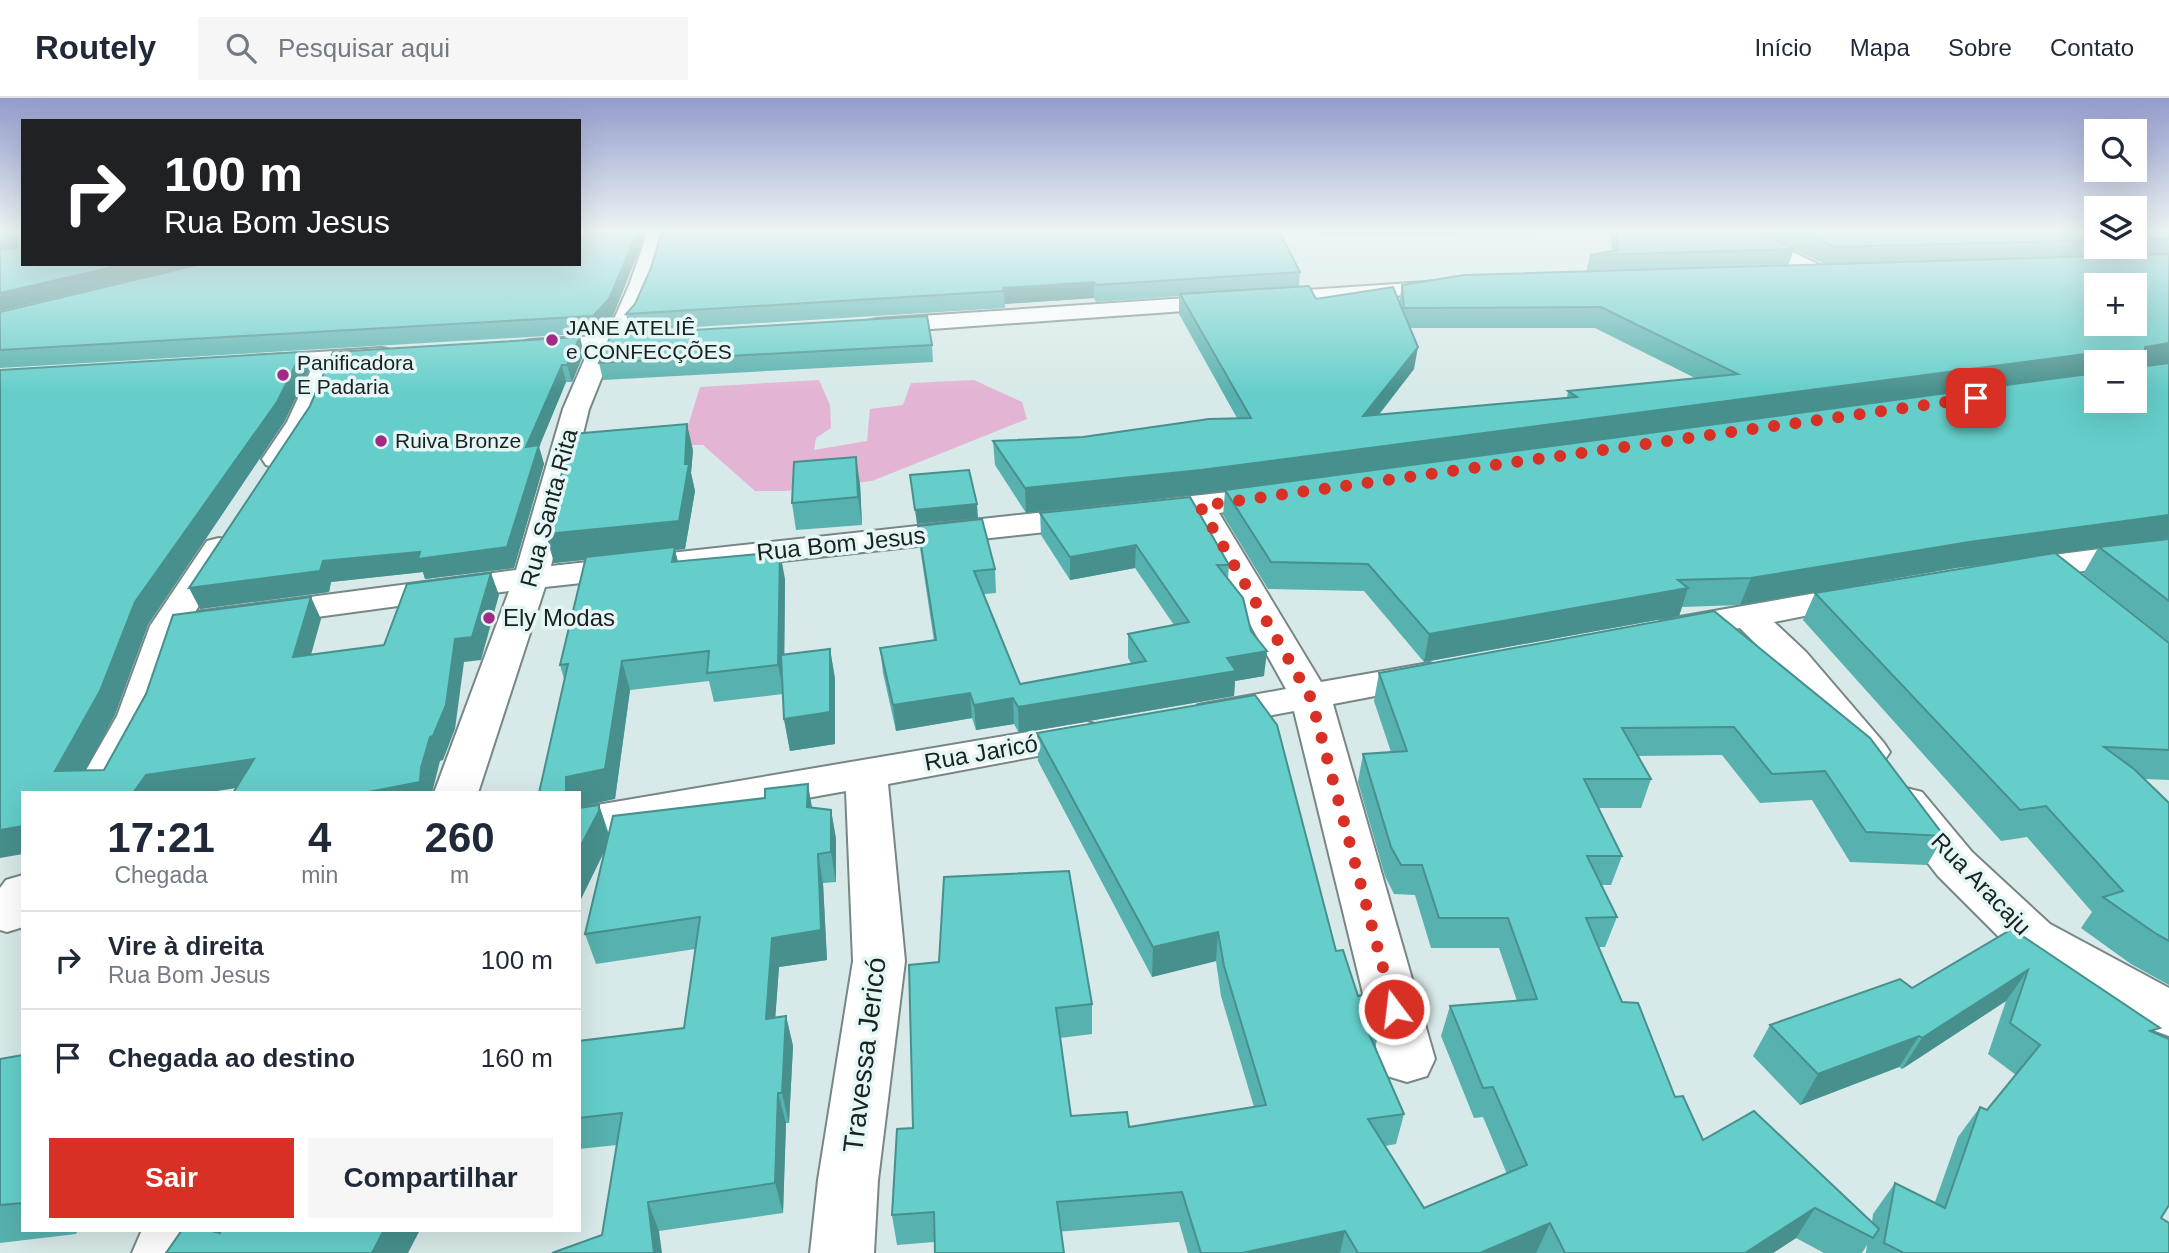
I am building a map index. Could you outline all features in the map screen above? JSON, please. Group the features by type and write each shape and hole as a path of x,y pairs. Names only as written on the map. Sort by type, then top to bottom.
{"street":[{"name":"Rua Santa Rita","path":"457,791 531,578 576,409 604,342 625,320 641,285"},
{"path":"854,327 1475,285"},
{"path":"507,348 688,337"},
{"path":"232,364 397,355"},
{"path":"259,486 301,422 328,359"},
{"name":"Rua Bom Jesus","path":"168,626 531,578 1200,506 1310,491"},
{"path":"1200,506 1311,698 1407,1059"},
{"path":"97,791 137,716 168,626 238,518"},
{"path":"1984,575 2169,550"},
{"path":"2047,565 2087,598"},
{"path":"1638,636 1892,590"},
{"name":"Rua Aracaju","path":"1747,615 1793,660 1854,731 1955,864 2032,938 2169,1014"},
{"path":"1176,720 1311,698 1461,669"},
{"name":"Rua Jaricó","path":"581,824 1122,729"},
{"name":"Travessa Jericó","path":"842,1253 848,1180 879,961 866,772"},
{"path":"164,1253 179,1232"}],"shaded area":[{"path":"819,380 830,405 831,428 816,438 814,450 867,441 870,409 903,405 911,383 974,380 1022,402 1027,419 872,481 785,491 755,491 703,445 682,445 700,387"}],"building":[{"path":"0,285 35,285 0,293"},
{"path":"113,285 615,285 609,299 593,316 0,350 0,312"},
{"path":"643,285 1050,285 1003,288 1004,291 626,314 635,304"},
{"path":"1403,285 2084,285 2084,336 2147,336 2147,285 2169,285 2169,343 2145,347 2145,350 2084,350 2084,354 1201,470 1025,488 993,441 1083,437 1209,419 1251,418 1180,294 1309,286 1316,299 1393,287 1418,347 1363,416 1577,397 1568,391 1738,374 1601,307 1404,308"},
{"path":"927,316 932,345 599,363 611,335"},
{"path":"580,337 567,365 562,365 526,447 539,445 507,547 418,559 420,552 323,561 320,571 189,588 310,406 333,352"},
{"path":"302,352 277,402 135,602 100,691 55,771 104,770 146,694 173,615 311,597 293,657 384,645 407,584 491,573 472,637 455,639 446,705 433,736 430,737 420,782 373,791 234,791 254,759 146,775 134,791 21,791 21,826 0,830 0,370"},
{"path":"2169,363 2169,515 1969,542 1751,578 1678,580 1688,588 1429,634 1368,564 1271,562 1225,490 2084,375 2084,413 2147,413 2147,366"},
{"path":"687,424 685,464 689,464 679,521 546,534 572,434"},
{"path":"856,457 858,497 792,503 794,462"},
{"path":"969,470 977,504 915,510 910,475"},
{"path":"1190,497 1229,565 1217,565 1243,598 1251,631 1267,651 1227,658 1236,671 1018,707 1013,698 974,705 970,693 893,705 880,648 936,640 918,526 982,519 995,569 974,571 1020,684 1146,661 1128,634 1189,622 1136,545 1070,557 1040,513"},
{"path":"2169,539 2169,601 2099,547"},
{"path":"675,547 672,562 780,552 778,665 707,673 709,651 622,661 605,769 566,777 566,791 539,791 568,664 560,665 586,557"},
{"path":"2055,553 2169,643 2169,750 2104,747 2134,769 2169,803 2169,941 2103,897 2123,891 2046,806 2020,810 1815,593"},
{"path":"1714,611 1870,738 1944,836 1866,832 1825,771 1772,774 1734,727 1622,728 1651,779 1584,779 1622,856 1587,856 1617,917 1586,918 1622,1002 1638,1003 1675,1097 1683,1096 1703,1140 1754,1111 1879,1229 1873,1238 1815,1208 1745,1253 1565,1253 1550,1223 1480,1253 1358,1253 1345,1231 1242,1253 1201,1253 1182,1192 1057,1202 1064,1253 935,1253 934,1212 892,1215 897,1129 913,1128 909,965 939,962 944,877 1069,871 1092,1004 1056,1008 1071,1116 1127,1112 1129,1127 1266,1105 1224,966 1218,932 1153,947 1037,733 1255,695 1277,725 1336,951 1343,950 1358,996 1362,995 1379,1032 1369,1034 1404,1114 1368,1119 1424,1208 1527,1165 1493,1087 1483,1088 1450,1006 1537,999 1508,918 1439,918 1422,865 1401,865 1391,847 1363,754 1407,751 1379,673"},
{"path":"830,649 830,712 784,719 781,655"},
{"path":"808,784 807,807 831,810 831,852 818,854 821,930 772,938 766,1019 786,1016 782,1093 778,1093 775,1183 648,1202 654,1253 552,1253 602,1235 622,1113 581,1118 581,1041 684,1028 700,917 585,934 613,816 765,798 765,789"},
{"path":"599,805 599,811 581,845 581,808"},
{"path":"2012,929 2160,1028 2150,1031 2169,1039 2169,1205 2161,1218 2169,1223 2169,1253 1904,1253 1884,1243 1895,1183 1945,1208 1980,1107 1987,1110 2040,1045 2010,1023 2028,970 1922,1038 1919,1036 1818,1074 1770,1025 1900,979 1912,988"},
{"path":"21,1055 21,1203 0,1205 0,1059"},
{"path":"181,1232 383,1232 372,1253 166,1253"}],"place":[{"name":"JANE ATELIÊ e CONFECÇÕES","path":"552,340"},
{"name":"Panificadora E Padaria","path":"283,375"},
{"name":"Ruiva Bronze","path":"381,441"},
{"name":"Ely Modas","path":"489,618"}],"route":[{"path":"1394,1009 1311,698 1200,506 1976,398"}]}
